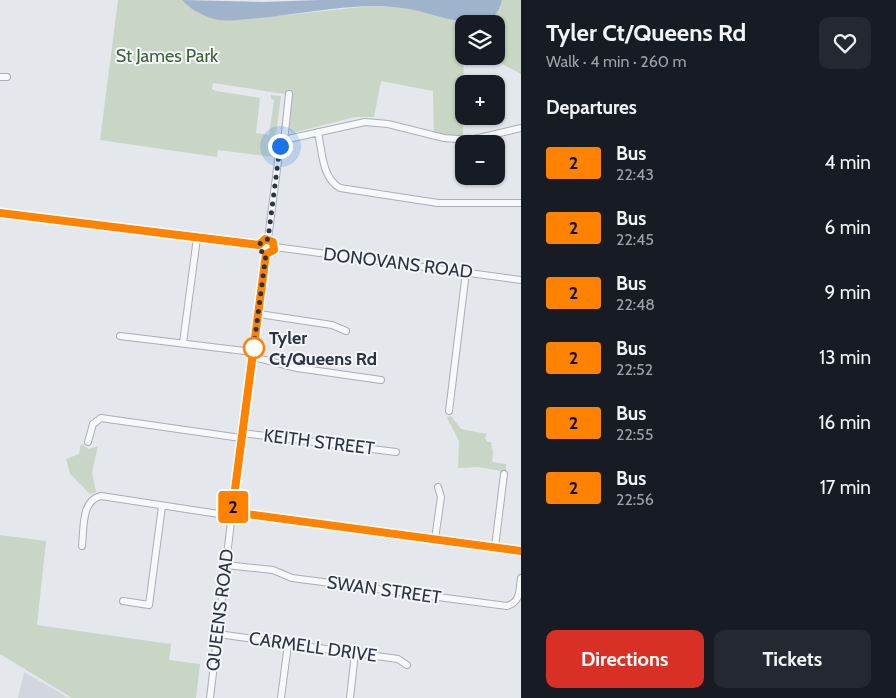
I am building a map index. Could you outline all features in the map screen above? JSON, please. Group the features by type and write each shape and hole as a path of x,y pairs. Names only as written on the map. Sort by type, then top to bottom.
{"street":[{"path":"268,239 289,94"},
{"path":"282,144 354,123 371,122 444,138 470,140 521,128"},
{"path":"318,132 326,170 332,183 340,188 449,204 521,203"},
{"path":"0,214 259,245"},
{"path":"183,343 197,238"},
{"path":"268,239 273,242 274,247 272,252 266,254 261,251 259,245 263,240 268,239"},
{"name":"DONOVANS ROAD","path":"274,247 521,280"},
{"name":"QUEENS ROAD","path":"210,698 241,435 266,254"},
{"path":"448,411 466,272"},
{"path":"259,314 332,326 346,331"},
{"path":"120,336 183,343 253,355 297,368 381,380"},
{"name":"KEITH STREET","path":"88,442 93,424 101,418 396,452"},
{"path":"495,547 506,473"},
{"path":"435,539 441,497 438,487"},
{"path":"82,546 87,507 94,498 100,496 162,506 521,551"},
{"path":"123,601 149,604 162,506"},
{"name":"SWAN STREET","path":"226,565 273,570 292,578 507,606 515,604 518,599 521,578"},
{"name":"CARMELL DRIVE","path":"218,634 398,659 406,665"},
{"path":"281,698 288,644"},
{"path":"350,698 355,654"}],"shaded area":[{"path":"24,672 69,698 18,698"}],"green space":[{"name":"St James Park","path":"118,0 182,0 187,5 212,18 236,20 371,6 408,8 442,16 455,21 455,65 464,65 464,75 455,75 455,125 463,125 463,135 455,135 455,138 434,136 433,91 381,81 374,117 355,117 292,133 287,125 291,95 213,83 212,89 216,91 260,98 256,133 269,135 274,100 271,99 271,95 281,96 273,157 218,150 217,157 100,140"},
{"name":"St James Park","path":"502,0 521,0 521,74 504,65 505,15 482,15 500,9"},
{"path":"451,416 461,429 487,434 485,438 487,442 491,442 492,462 506,464 506,472 478,467 458,468 459,441 447,417"},
{"path":"81,444 89,449 98,446 92,473 96,492 90,494 70,474 66,459 79,454"},
{"path":"0,535 46,541 37,625 171,644 169,660 200,664 196,698 72,698 0,654"}],"water":[{"path":"182,0 262,2 320,0 502,0 494,15 455,15 455,20 409,9 371,6 329,9 242,20 223,20 211,18 188,6"}],"bus line":[{"name":"2","path":"0,213 259,245 265,239 271,240 274,244 274,250 268,255 266,254 232,512 521,551"}],"place":[{"name":"Tyler Ct/Queens Rd","path":"254,348"}],"route":[{"path":"254,348 253,352 266,254 261,251 259,245 263,240 268,239 280,146"}]}
